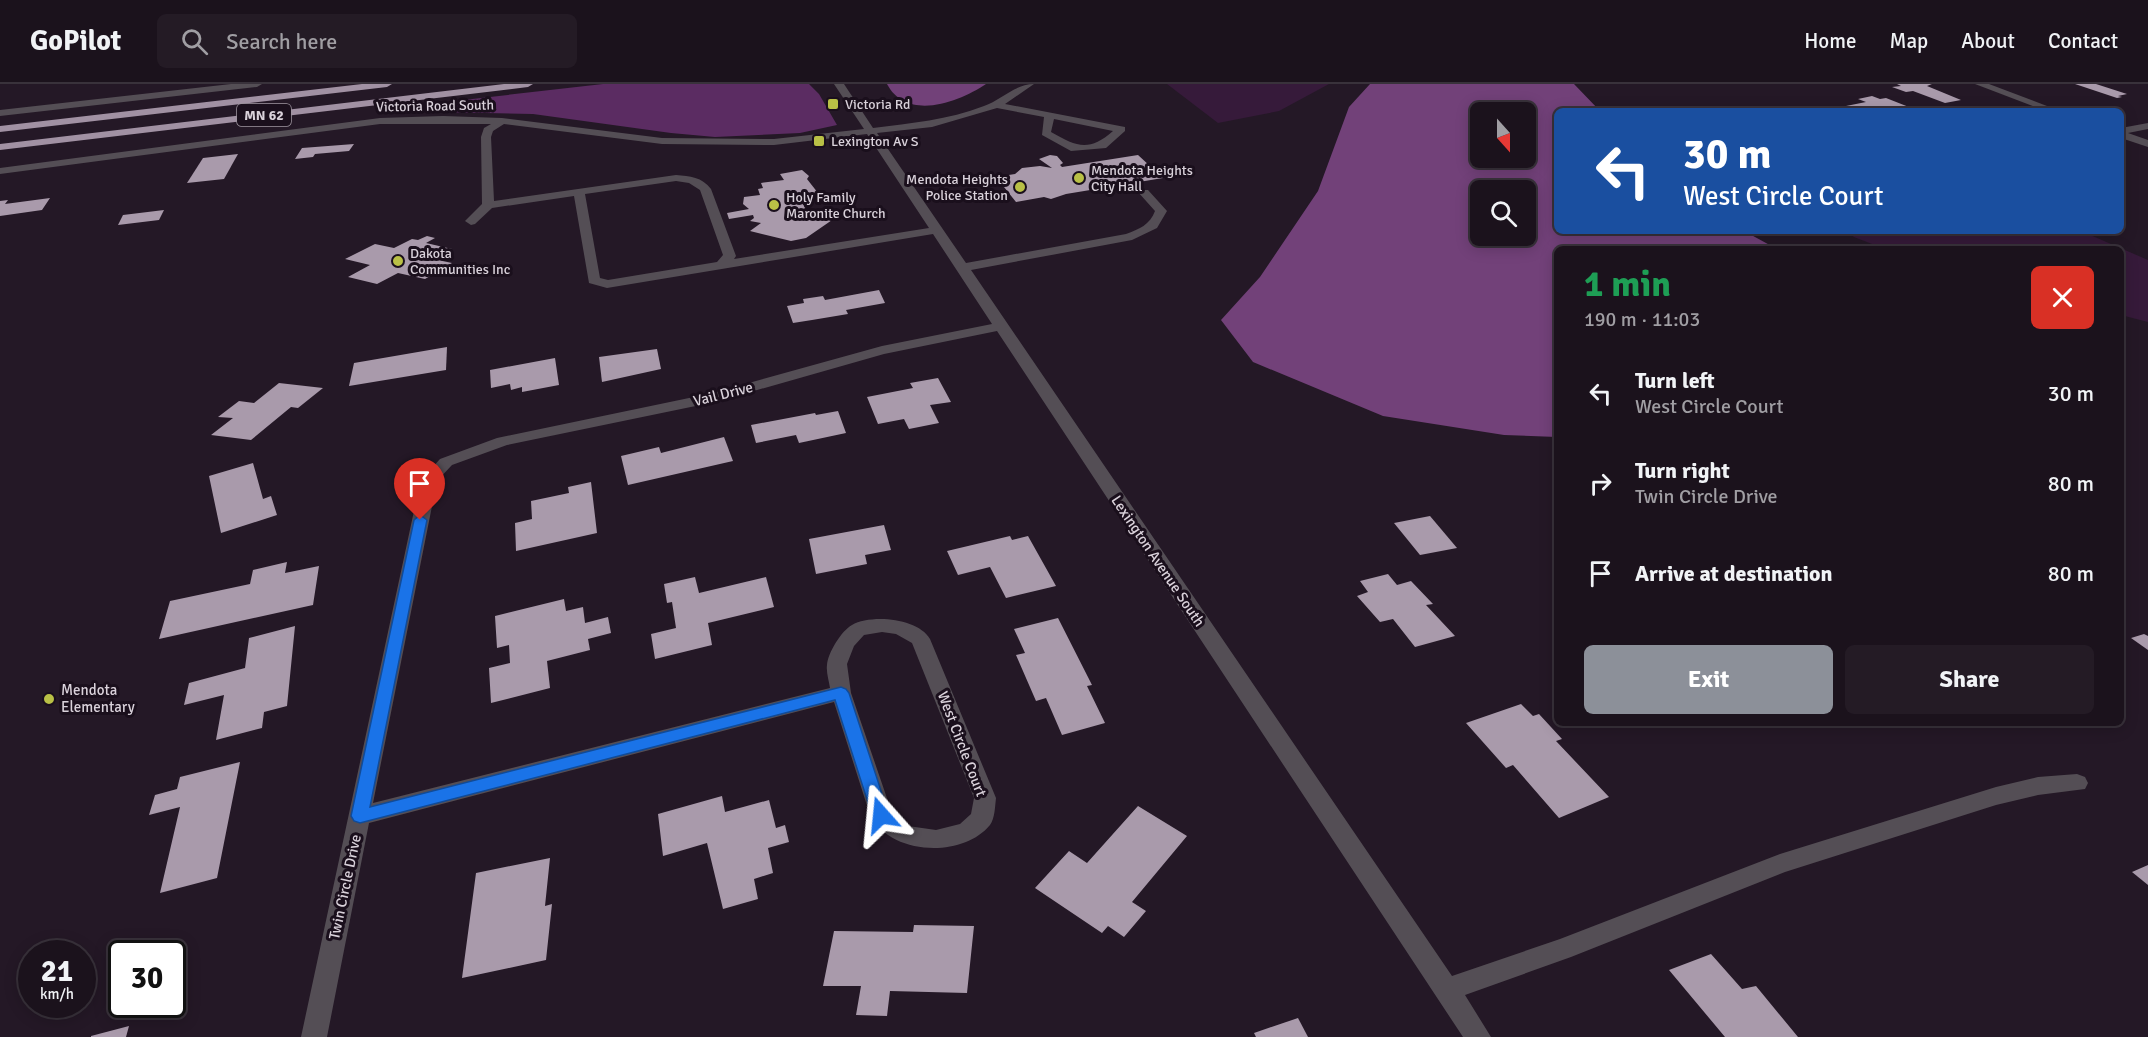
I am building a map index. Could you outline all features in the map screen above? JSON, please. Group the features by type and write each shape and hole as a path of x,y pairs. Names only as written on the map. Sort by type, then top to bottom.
{"highway":[{"name":"MN 62","path":"0,129 387,84"},
{"name":"MN 62","path":"0,148 528,84"}],"street":[{"path":"0,113 257,84"},
{"name":"Lexington Avenue South","path":"839,84 1478,1037"},
{"path":"996,105 1029,84"},
{"path":"1980,84 2042,108"},
{"path":"996,105 1062,117 1121,129 1102,146 1071,148 1046,133 1050,115"},
{"name":"Victoria Road South","path":"0,171 369,122 443,118 502,121 662,141 718,144 774,142 871,133 932,124 996,105"},
{"path":"488,205 486,137 488,130 502,121"},
{"path":"2124,132 2148,126"},
{"path":"2124,134 2148,144"},
{"path":"471,221 488,205 676,178 691,179 700,183 729,256 720,265"},
{"path":"579,192 594,280 607,284 937,230"},
{"path":"962,268 1144,232 1154,225 1161,211 1144,192"},
{"name":"Vail Drive","path":"446,462 502,441 715,397 882,350 1001,326"},
{"name":"Twin Circle Drive","path":"314,1037 425,497 429,480 446,462"},
{"name":"West Circle Court","path":"882,625 901,628 921,639 985,798 982,818 967,831 936,840 902,834 881,815 841,693 837,664 846,643 858,630 882,625"},
{"path":"360,816 841,693"},
{"path":"1446,990 1562,950 1780,864 1996,796 2038,786 2077,783"}],"shaded area":[{"path":"603,84 809,84 819,94 837,125 800,133 715,137 533,114 435,112 437,103"},
{"path":"887,84 986,84 948,102 920,105 907,103 896,96"},
{"path":"1167,84 1329,84 1279,111 1218,123"},
{"path":"1370,84 1574,84 1597,108 1554,108 1554,234 1750,234 1772,246 1554,246 1554,437 1504,435 1383,416 1253,362 1221,320 1260,277 1318,191 1349,107"},
{"path":"1850,234 2088,234 2116,246 1877,246"},
{"path":"2124,250 2148,260 2148,322 2124,316"}],"building":[{"path":"1897,84 1932,84 1927,86 1961,100 1945,103 1913,91 1906,92 1892,87 1901,86"},
{"path":"2075,84 2096,84 2127,94 2117,98"},
{"path":"1872,96 1880,99 1886,98 1911,108 1851,108 1846,106 1866,102 1858,99"},
{"path":"354,144 349,151 315,154 313,157 295,159 302,148"},
{"path":"238,154 224,179 187,183 203,158"},
{"name":"Mendota Heights City Hall","path":"1050,155 1057,156 1063,163 1060,165 1062,167 1138,155 1163,178 1066,194 1051,199 1044,197 1016,202 996,177 1015,174 1022,168 1040,166 1052,168 1039,159"},
{"name":"Holy Family Maronite Church","path":"802,170 809,176 807,179 818,193 817,199 802,202 807,212 835,218 806,238 791,241 750,231 761,223 750,221 754,218 753,215 729,219 727,213 749,209 743,204 744,197 760,195 758,189 763,188 761,183 784,180 780,174"},
{"path":"50,198 42,210 0,216 0,201 8,200 5,204"},
{"path":"164,210 159,220 118,225 123,215"},
{"name":"Dakota Communities Inc","path":"427,236 435,238 426,243 452,249 433,259 452,263 425,279 398,273 377,284 348,277 370,265 345,259 375,244 394,248 412,239 418,240"},
{"path":"879,290 885,303 846,310 848,314 793,323 787,306 804,303 803,299 823,296 825,300"},
{"path":"447,347 446,370 349,386 354,363"},
{"path":"657,349 661,369 602,382 599,357"},
{"path":"555,358 559,385 522,392 522,387 511,390 510,384 491,388 490,370"},
{"path":"938,378 951,402 930,405 939,423 909,429 904,419 878,424 867,397 913,388 910,383"},
{"path":"279,383 323,388 298,408 291,407 251,440 211,435 233,418 218,417 239,401 254,403"},
{"path":"838,411 846,433 799,443 796,435 756,443 751,425 815,413 816,415"},
{"path":"724,437 733,461 628,485 621,456 659,447 661,453"},
{"path":"253,463 263,499 271,496 277,515 221,533 209,476"},
{"path":"591,482 597,533 516,551 515,523 532,519 531,501 569,493 568,487"},
{"path":"1430,516 1457,548 1420,555 1394,523"},
{"path":"884,525 891,550 865,555 867,564 816,574 809,539"},
{"path":"1010,536 1012,540 1028,536 1056,586 1006,598 990,567 958,575 947,551"},
{"path":"287,562 285,573 319,566 313,605 159,639 170,601 250,584 253,570"},
{"path":"1388,574 1397,585 1411,581 1433,604 1426,605 1455,636 1415,647 1393,619 1380,622 1357,596 1368,592 1360,581"},
{"path":"695,577 699,593 766,577 774,607 708,623 712,645 655,659 651,634 676,628 672,602 667,603 664,584"},
{"path":"564,599 566,611 583,607 585,623 608,617 611,633 588,639 590,650 547,661 550,688 491,703 489,668 510,663 509,645 497,648 495,616"},
{"path":"1058,618 1092,685 1087,686 1105,723 1062,735 1046,698 1036,701 1016,655 1025,653 1014,629"},
{"path":"295,626 287,706 264,712 262,728 216,740 224,695 184,705 189,683 245,668 249,638"},
{"path":"2144,634 2148,636 2148,650 2131,638"},
{"path":"1521,704 1533,716 1539,714 1562,739 1556,741 1609,797 1559,818 1513,765 1506,768 1466,723"},
{"path":"240,762 217,878 160,893 180,807 149,815 155,795 177,789 180,777"},
{"path":"722,796 725,812 769,800 776,828 785,825 789,842 768,848 773,873 754,879 758,899 723,909 707,843 663,856 658,814"},
{"path":"1138,806 1187,836 1132,902 1146,911 1124,937 1108,926 1102,933 1035,888 1069,851 1087,863"},
{"path":"550,858 545,906 552,904 546,960 462,978 476,873"},
{"path":"2148,865 2148,885 2132,872"},
{"path":"914,925 974,926 967,993 890,991 887,1016 856,1015 861,986 823,986 834,931 913,932"},
{"path":"1711,954 1742,989 1756,986 1798,1037 1725,1037 1669,970"},
{"path":"1298,1018 1308,1037 1256,1037 1254,1033"},
{"path":"129,1026 126,1037 91,1037 91,1036"}],"place":[{"name":"Victoria Rd","path":"833,104"},
{"name":"Lexington Av S","path":"819,141"},
{"name":"Mendota Heights City Hall","path":"1079,178"},
{"name":"Mendota Heights Police Station","path":"1020,187"},
{"name":"Holy Family Maronite Church","path":"774,205"},
{"name":"Dakota Communities Inc","path":"398,261"},
{"name":"Mendota Elementary","path":"49,699"}],"route":[{"path":"420,520 360,816 841,693 881,815"}]}
